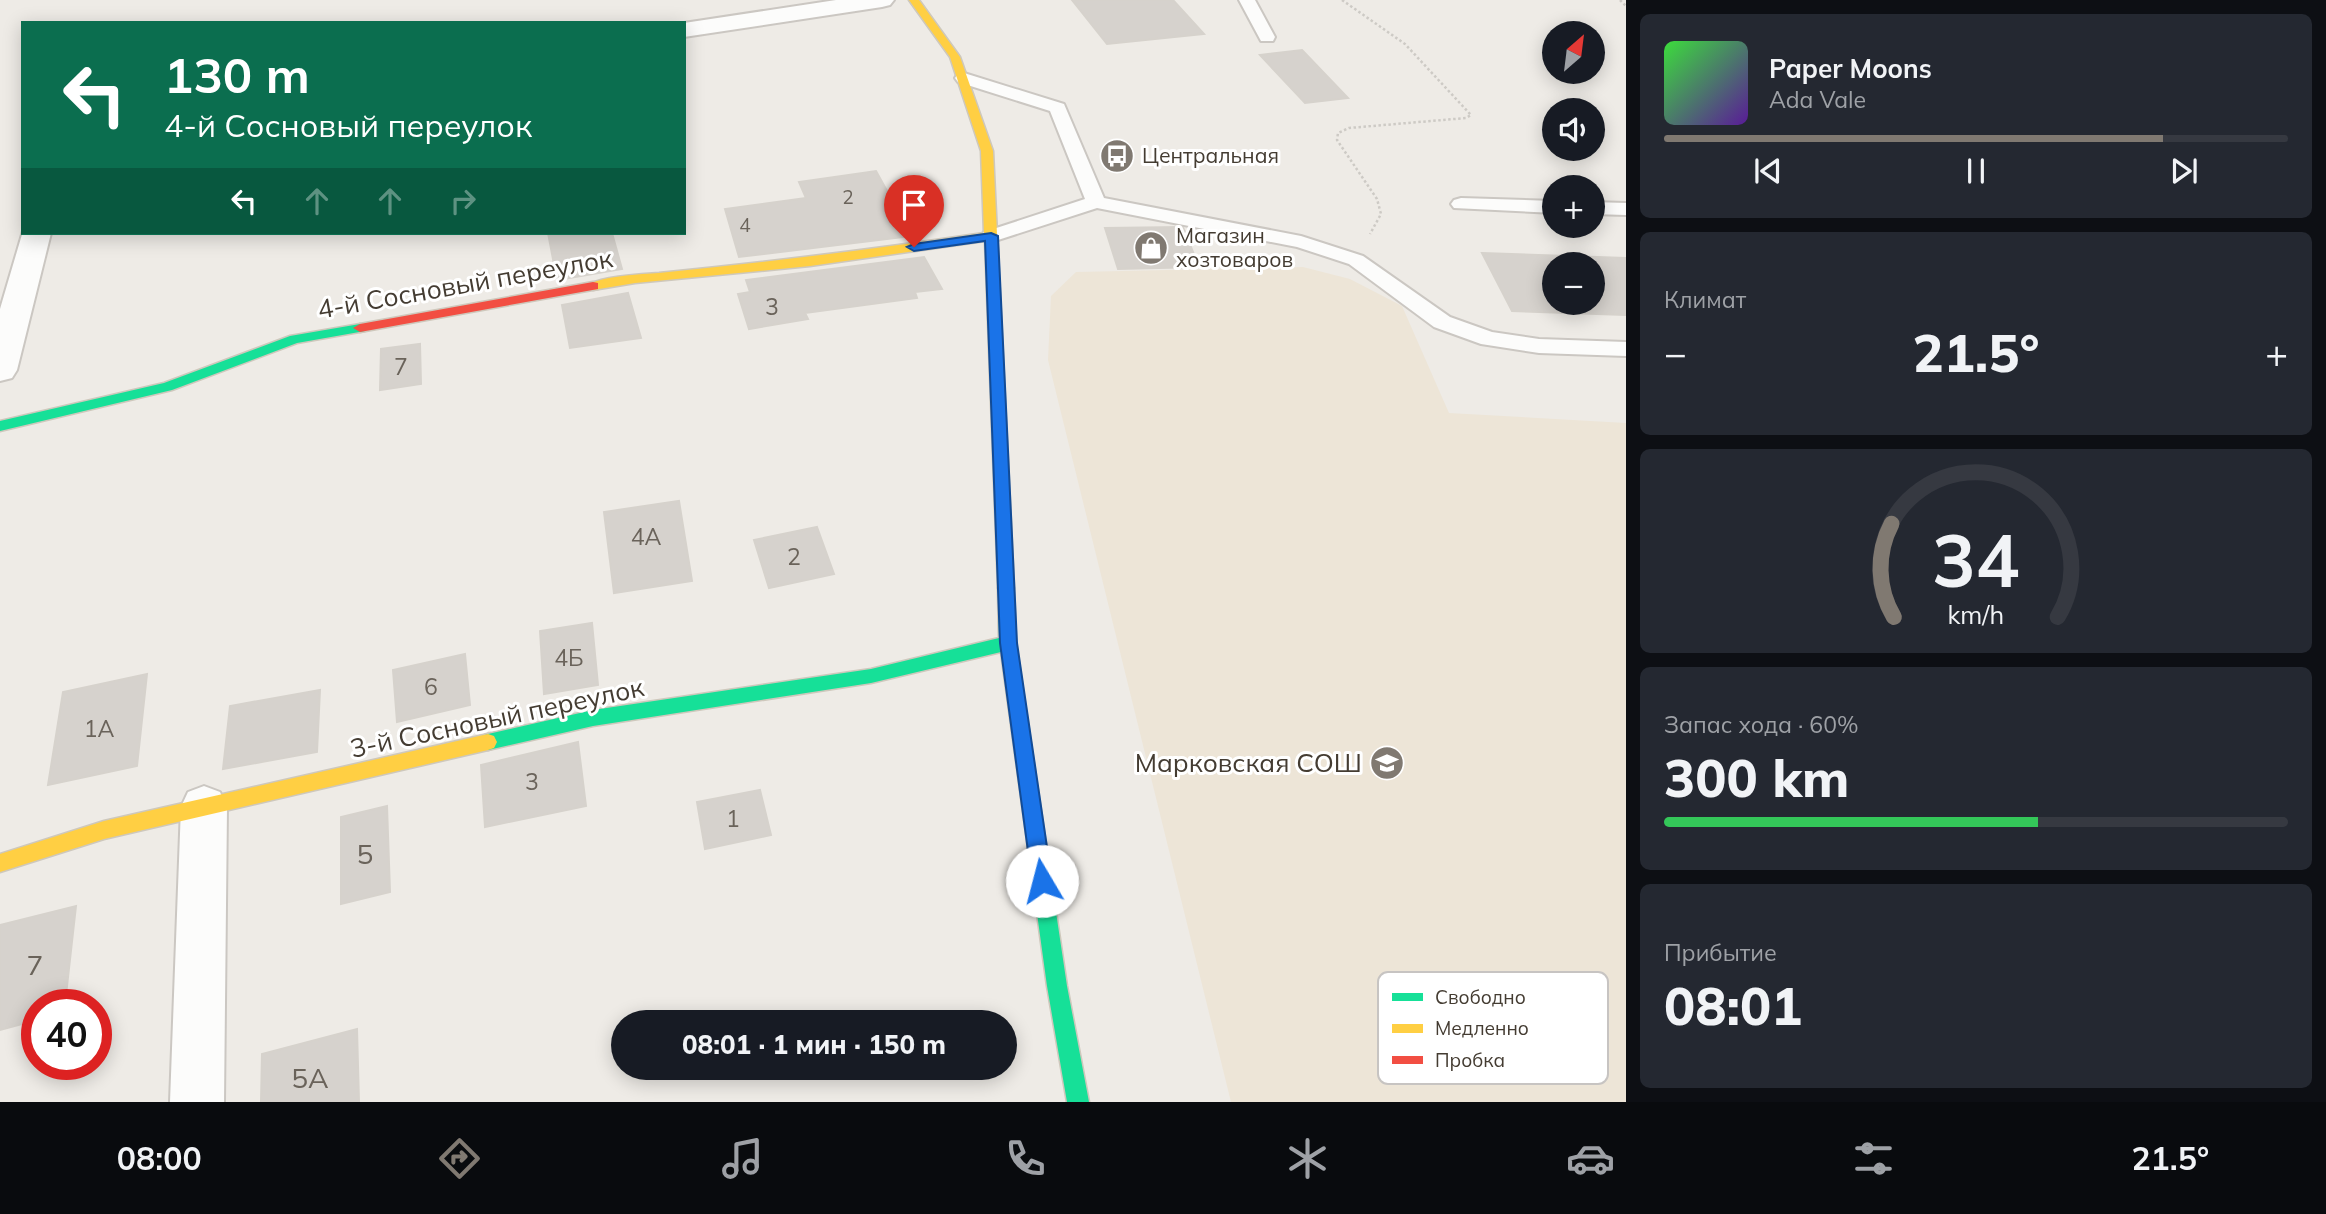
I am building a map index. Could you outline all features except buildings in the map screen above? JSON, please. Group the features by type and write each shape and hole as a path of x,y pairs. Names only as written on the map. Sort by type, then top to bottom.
{"street":[{"path":"686,30 882,0"},
{"path":"914,0 955,57 987,151 1008,643 1057,986 1078,1102"},
{"path":"0,370 35,235"},
{"name":"4-й Сосновый переулок","path":"0,426 167,387 295,339 635,279 810,262 991,236"},
{"name":"3-й Сосновый переулок","path":"0,863 104,830 593,718 871,676 1008,643"},
{"path":"197,1102 204,807"}],"lane":[{"path":"1247,0 1267,37"},
{"path":"964,78 1058,107 1096,202"},
{"path":"991,236 1096,202 1301,242 1356,260 1442,322 1489,340 1539,346 1626,349"},
{"path":"1461,204 1542,207"},
{"path":"1605,208 1626,209"}],"path":[{"path":"1342,0 1405,44 1471,115 1466,118 1349,128 1338,133 1337,140 1377,199 1381,214 1356,260"},
{"path":"1620,0 1626,6"}],"shaded area":[{"name":"Марковская СОШ","path":"1303,267 1350,279 1402,306 1449,413 1626,423 1626,1102 1231,1102 1048,360 1051,296 1076,272"}],"traffic: fast":[{"path":"0,426 167,387 295,339 360,328"},
{"path":"1006,588 1008,643 1057,986 1078,1102"},
{"path":"488,742 593,718 871,676 1008,643"}],"traffic: slow":[{"path":"914,0 955,57 987,151 1006,588"},
{"path":"593,286 635,279 810,262 991,236"},
{"path":"0,863 104,830 488,742"}],"traffic: jam":[{"path":"360,328 593,286"}],"place":[{"name":"Центральная","path":"1117,156"},
{"name":"Магазин хозтоваров","path":"1151,248"},
{"name":"Марковская СОШ","path":"1387,763"}],"route":[{"path":"914,247 991,236 1008,643 1042,881"}]}
